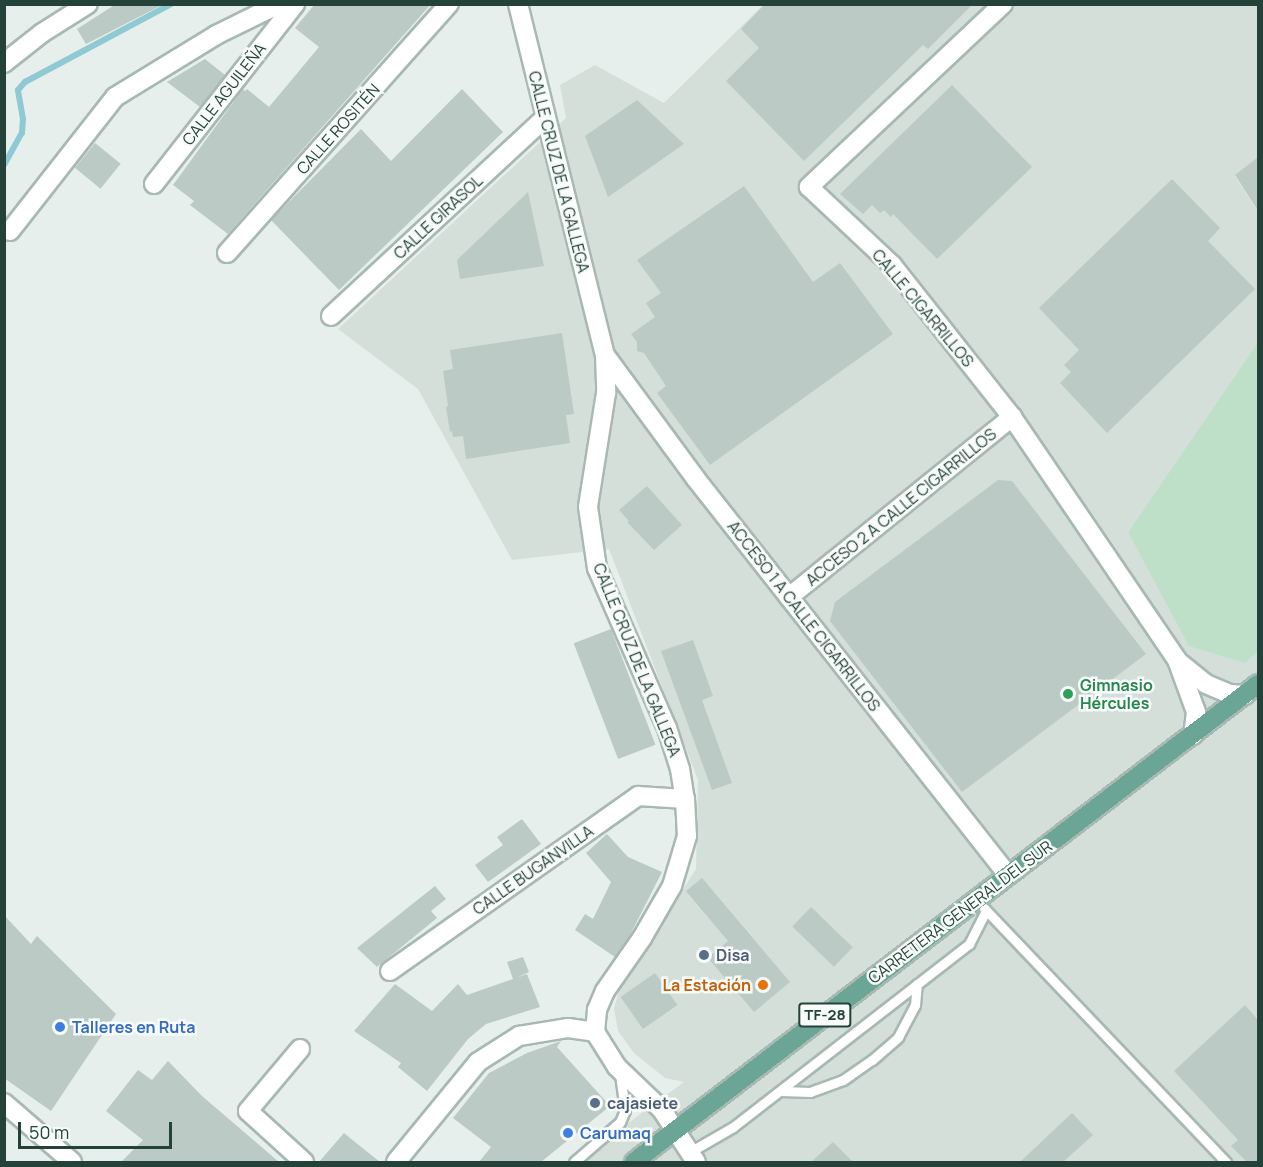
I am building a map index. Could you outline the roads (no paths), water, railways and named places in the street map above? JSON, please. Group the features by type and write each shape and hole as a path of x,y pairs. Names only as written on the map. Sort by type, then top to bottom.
{"main road":[{"name":"CARRETERA GENERAL DEL SUR","path":"634,1162 981,905 1008,875 1252,689"}],"street":[{"path":"4,63 42,33 88,4"},
{"path":"10,231 115,97 216,36 279,4"},
{"name":"CALLE AGUILEÑA","path":"154,184 295,4"},
{"name":"CALLE ROSITÉN","path":"227,253 448,4"},
{"name":"CALLE CRUZ DE LA GALLEGA","path":"518,4 605,355 606,393 588,507 597,568 667,728 680,769 687,836 672,886 642,938 605,991 597,1010 595,1032"},
{"name":"CALLE CIGARRILLOS","path":"1002,4 809,187 892,265 1012,417 1177,660"},
{"name":"CALLE GIRASOL","path":"331,316 545,118"},
{"name":"ACCESO 1 A CALLE CIGARRILLOS","path":"605,355 696,479 1008,875"},
{"name":"ACCESO 2 A CALLE CIGARRILLOS","path":"789,597 1012,417"},
{"path":"1177,660 1206,684 1230,694 1252,689"},
{"path":"1177,660 1196,712 1193,735"},
{"name":"CALLE BUGANVILLA","path":"390,971 638,796 684,799"},
{"path":"396,1162 478,1062 519,1036 568,1028 595,1032 617,1067 662,1110 692,1158"},
{"path":"300,1049 248,1111 304,1162"},
{"path":"4,1103 72,1162"}],"lane":[{"path":"692,1158 969,944 981,905 1226,1162"},
{"path":"781,1091 810,1092 843,1080 872,1060 898,1037 915,1005 917,984"},
{"path":"574,1162 620,1122 625,1110 625,1095 617,1067"}],"waterway":[{"path":"4,165 22,133 23,119 18,90 25,82 171,4"}],"place":[{"name":"Gimnasio Hércules","path":"1068,694"},
{"name":"Disa","path":"704,955"},
{"name":"La Estación","path":"763,985"},
{"name":"Talleres en Ruta","path":"60,1027"},
{"name":"cajasiete","path":"595,1103"},
{"name":"Carumaq","path":"568,1133"}]}
